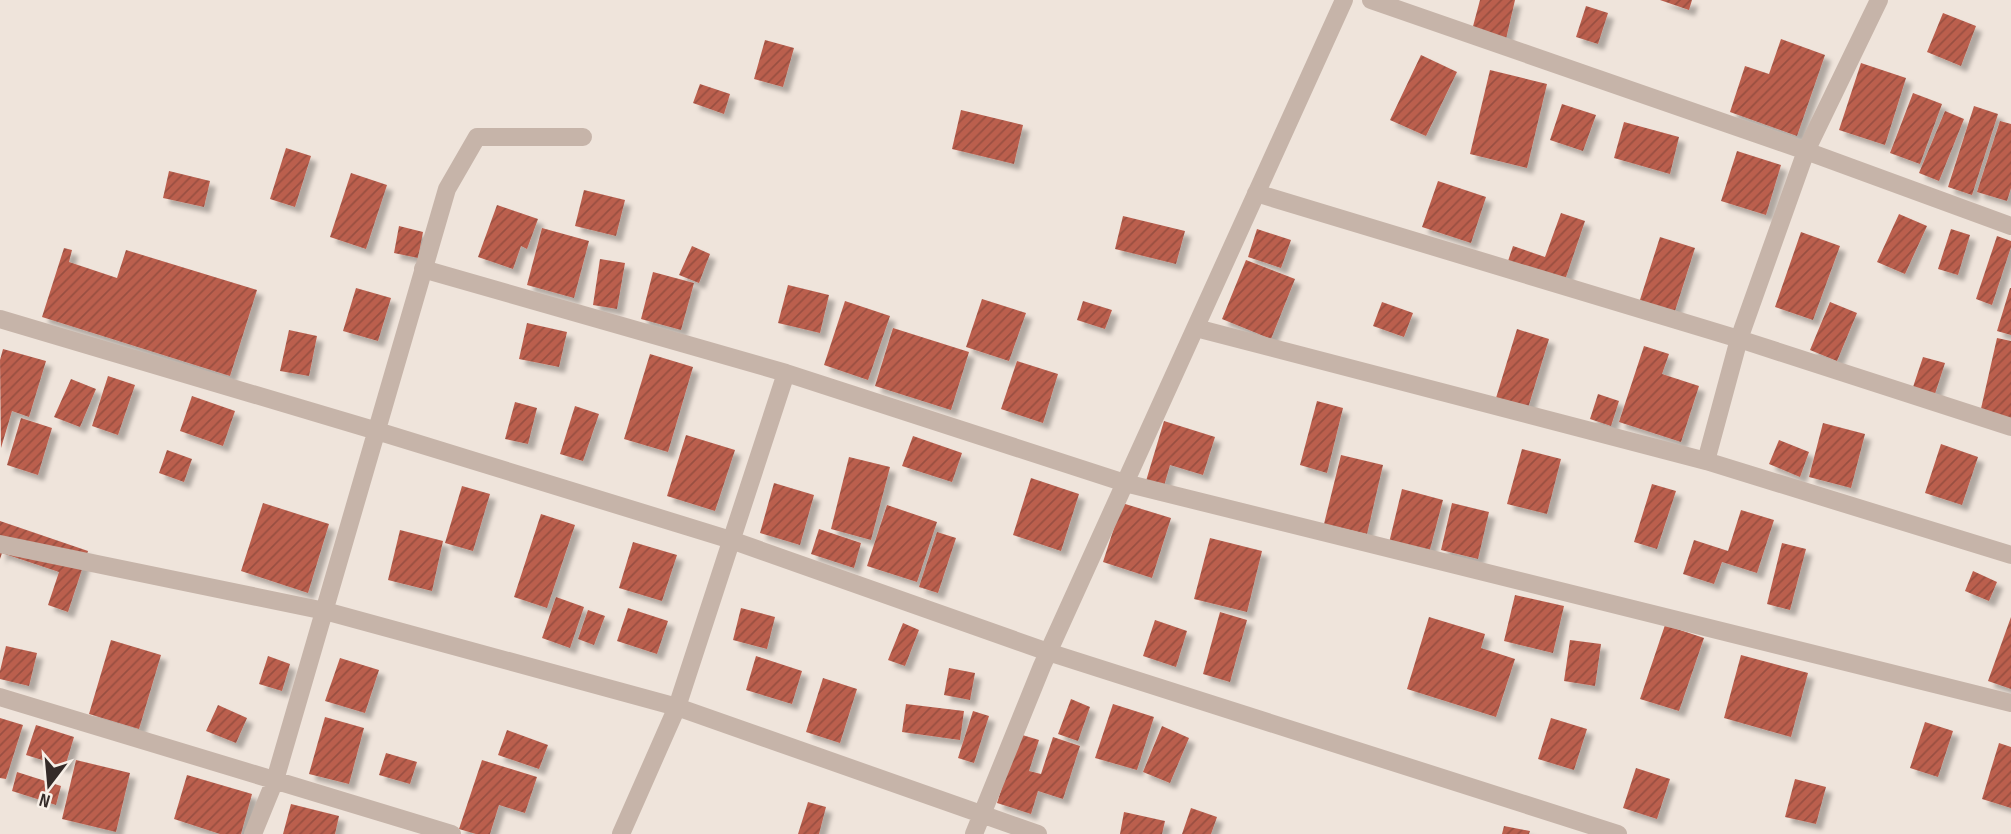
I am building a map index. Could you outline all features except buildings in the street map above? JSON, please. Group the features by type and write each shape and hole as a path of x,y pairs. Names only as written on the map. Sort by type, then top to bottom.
{"street":[{"path":"974,834 1048,652 1345,0"},
{"path":"1371,0 1806,150 2011,226"},
{"path":"1706,461 1739,339 1806,150 1879,0"},
{"path":"253,834 275,780 447,189 477,137 583,136"},
{"path":"1256,193 1739,339 2011,427"},
{"path":"423,269 786,373 1125,483 2011,703"},
{"path":"0,319 377,430 731,540 1048,652 1618,834"},
{"path":"1196,328 1706,461 2011,555"},
{"path":"621,834 677,708 786,373"},
{"path":"0,544 325,611 677,708 1038,834"},
{"path":"0,697 452,834"}]}
